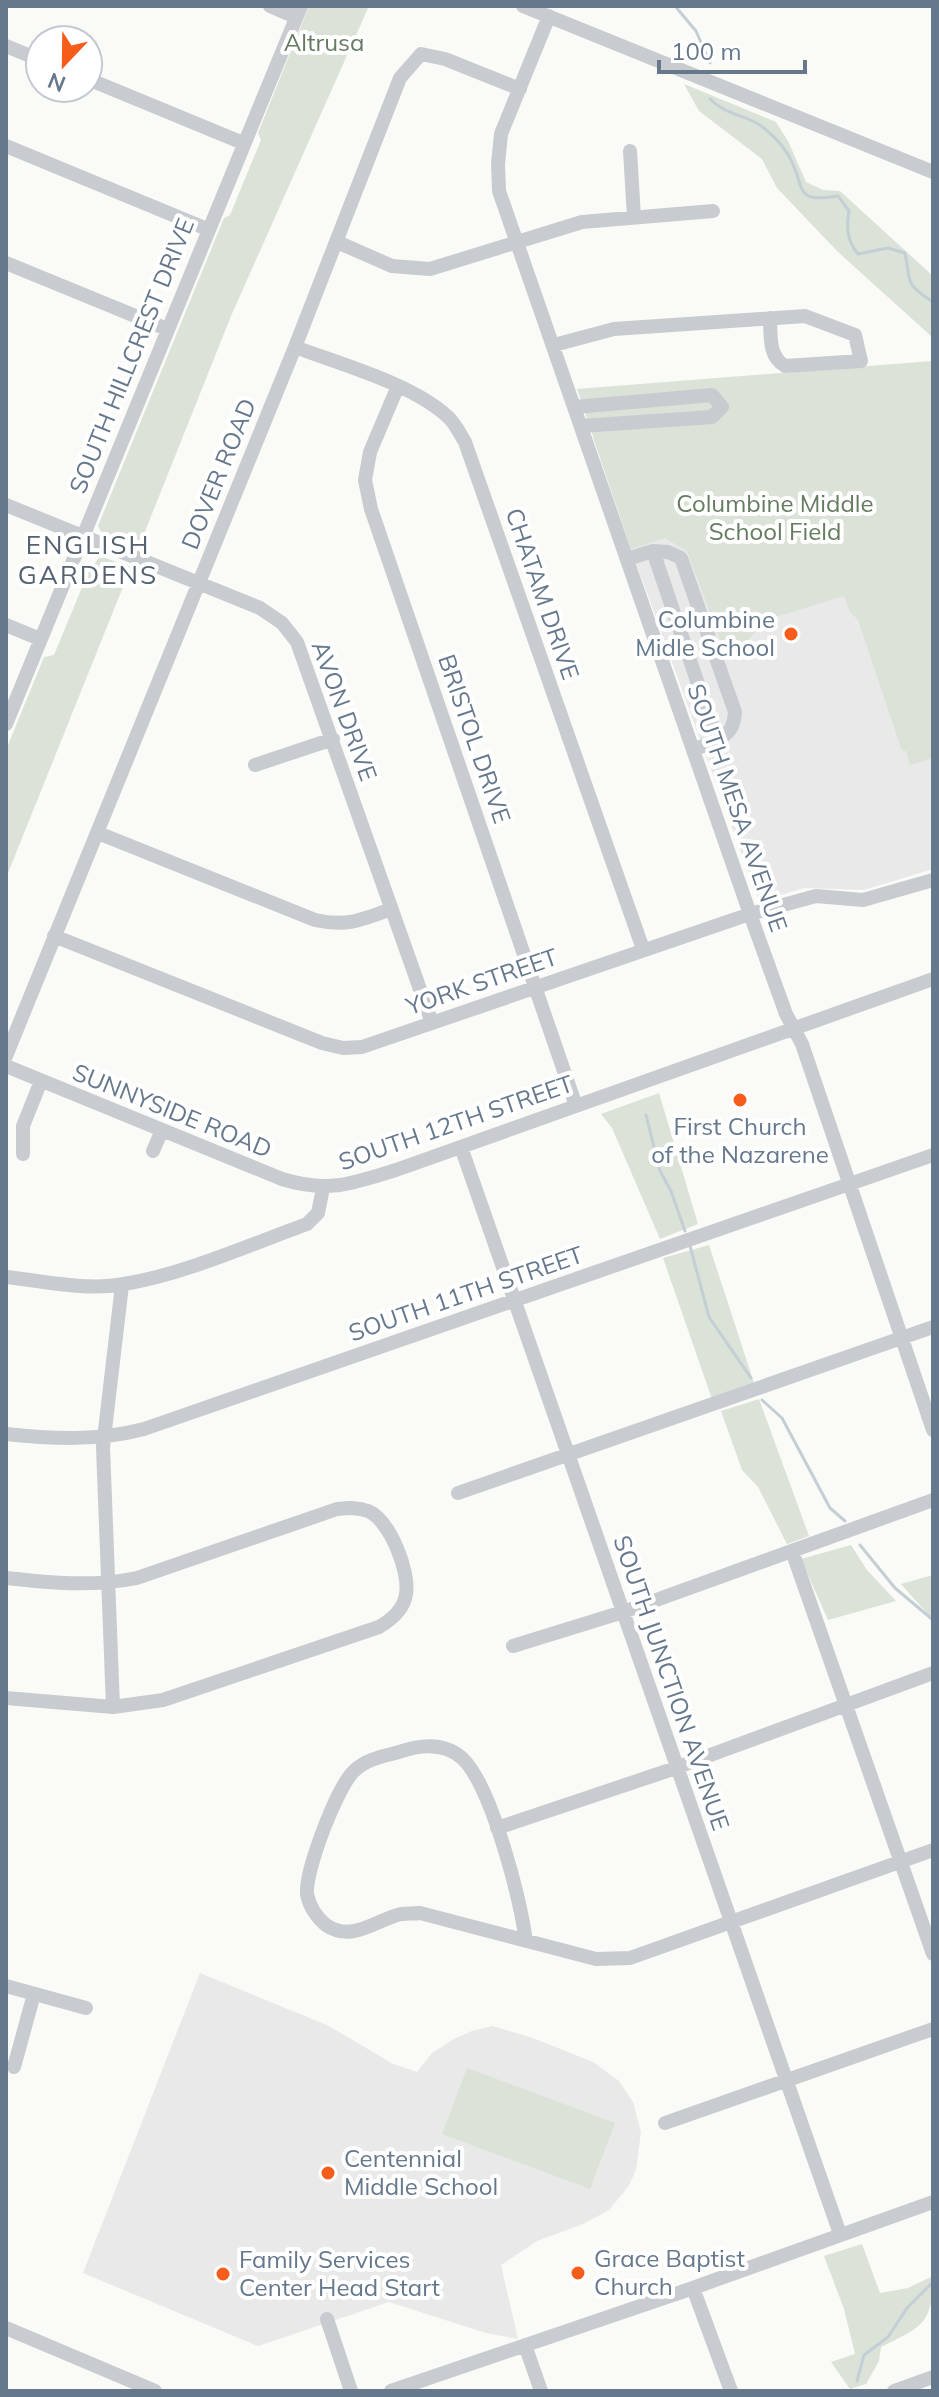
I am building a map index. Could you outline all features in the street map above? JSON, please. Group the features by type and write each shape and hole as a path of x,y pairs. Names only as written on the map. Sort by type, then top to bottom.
{"street":[{"path":"270,6 298,11"},
{"path":"523,6 933,172"},
{"name":"SOUTH HILLCREST DRIVE","path":"6,724 298,11"},
{"name":"SOUTH MESA AVENUE","path":"549,16 501,134 499,191 750,914 802,1044 933,1430"},
{"name":"DOVER ROAD","path":"6,1056 295,347 400,78 421,54 445,59 520,89"},
{"path":"104,86 243,143"},
{"path":"6,146 207,229"},
{"path":"630,151 634,217"},
{"path":"337,242 392,266 430,269 582,222 713,211"},
{"path":"6,263 167,329"},
{"path":"554,345 614,329 770,318 805,316 855,335 861,361 785,366 777,361 772,351 770,318"},
{"name":"CHATAM DRIVE","path":"295,347 398,386 428,401 450,418 465,442 643,949"},
{"name":"BRISTOL DRIVE","path":"398,386 370,452 365,480 371,509 576,1106"},
{"path":"575,407 712,395 722,407 712,417 581,426"},
{"name":"AVON DRIVE","path":"6,505 260,608 282,623 297,642 432,1023"},
{"path":"653,551 717,740"},
{"path":"627,559 653,551 668,552 681,558 735,712 735,725 726,735 693,750"},
{"path":"6,625 40,639"},
{"path":"255,765 333,739"},
{"path":"98,833 315,920 332,924 353,923 391,909"},
{"name":"YORK STREET","path":"54,936 322,1043 343,1048 362,1047 750,914 816,896 863,900 932,883"},
{"name":"SOUTH 12TH STREET","path":"6,1277 82,1285 122,1285 169,1273 307,1224 318,1213 323,1188 354,1184 933,979"},
{"name":"SUNNYSIDE ROAD","path":"6,1066 282,1179 323,1188"},
{"path":"23,1154 23,1126 41,1081"},
{"path":"153,1151 162,1130"},
{"name":"SOUTH JUNCTION AVENUE","path":"461,1147 840,2234"},
{"name":"SOUTH 11TH STREET","path":"6,1434 56,1439 105,1437 159,1424 933,1155"},
{"path":"113,1707 105,1437 122,1285"},
{"path":"458,1493 933,1327"},
{"path":"513,1646 623,1612 933,1500"},
{"path":"6,1578 72,1585 137,1578 337,1509 353,1508 378,1518 387,1529 398,1551 407,1593 400,1610 379,1627 163,1700 113,1707 6,1698"},
{"path":"792,1551 933,1954"},
{"path":"497,1828 677,1767 933,1673"},
{"path":"526,1941 521,1904 497,1828 476,1774 460,1756 439,1746 415,1746 365,1763 342,1785 307,1877 308,1898 316,1914 328,1926 345,1931 363,1930 401,1914 420,1913 526,1941 596,1959 630,1958 933,1850"},
{"path":"6,1986 86,2008"},
{"path":"14,2067 34,1994"},
{"path":"665,2123 933,2029"},
{"path":"391,2391 933,2202"},
{"path":"693,2288 731,2391"},
{"path":"327,2319 351,2391"},
{"path":"6,2328 153,2390"},
{"path":"525,2345 541,2391"},
{"path":"894,2391 933,2377"}],"shaded area":[{"name":"Columbine Midle School","path":"846,415 933,568 933,869 864,890 804,888 759,902 593,438"},
{"path":"200,1973 329,2026 393,2064 417,2072 432,2053 454,2039 492,2026 533,2038 593,2062 619,2081 633,2102 641,2132 636,2170 628,2187 609,2210 583,2224 537,2241 501,2265 518,2339 486,2333 389,2302 258,2346 83,2273"}],"green space":[{"name":"Altrusa","path":"309,6 369,6 231,316 138,549 103,535 98,526 224,218 230,215 261,140 258,133"},
{"name":"Columbine Middle School Field","path":"684,84 776,122 806,182 823,190 840,191 933,276 933,758 910,765 906,751 902,751 858,620 850,612 844,596 766,620 744,645 725,653 687,551 665,538 631,549 577,389 932,361 931,336 838,252 777,188 762,159 699,111"},
{"path":"100,556 131,567 6,878 6,750 44,657 54,655 88,573"},
{"path":"659,1093 698,1224 660,1239 612,1128 601,1114"},
{"path":"709,1245 754,1383 712,1399 663,1258"},
{"path":"759,1399 809,1536 787,1544 758,1487 742,1470 721,1411"},
{"path":"851,1545 867,1570 896,1601 828,1620 801,1559"},
{"path":"933,1575 933,1620 901,1584"},
{"path":"467,2068 615,2123 590,2189 442,2134"},
{"path":"862,2244 880,2293 908,2288 933,2276 932,2292 927,2315 922,2322 881,2347 879,2361 866,2384 850,2389 831,2362 855,2354 844,2309 824,2256"}],"waterway":[{"path":"675,6 696,31 710,63"},
{"path":"710,99 724,109 758,123 777,139 790,157 801,187 808,196 838,196 849,211 848,234 858,254 888,248 905,253 911,282 933,302"},
{"path":"646,1115 660,1171 671,1191 685,1231"},
{"path":"690,1246 709,1317 751,1378"},
{"path":"762,1400 782,1418 830,1508 845,1521"},
{"path":"860,1545 895,1588 933,1620"},
{"path":"857,2381 864,2355 888,2337 907,2308 933,2282"}],"place":[{"name":"Columbine Midle School","path":"791,634"},
{"name":"First Church of the Nazarene","path":"740,1100"},
{"name":"Centennial Middle School","path":"328,2173"},
{"name":"Grace Baptist Church","path":"578,2273"},
{"name":"Family Services Center Head Start","path":"223,2274"}],"district":[{"name":"ENGLISH GARDENS","path":"88,560"}]}
